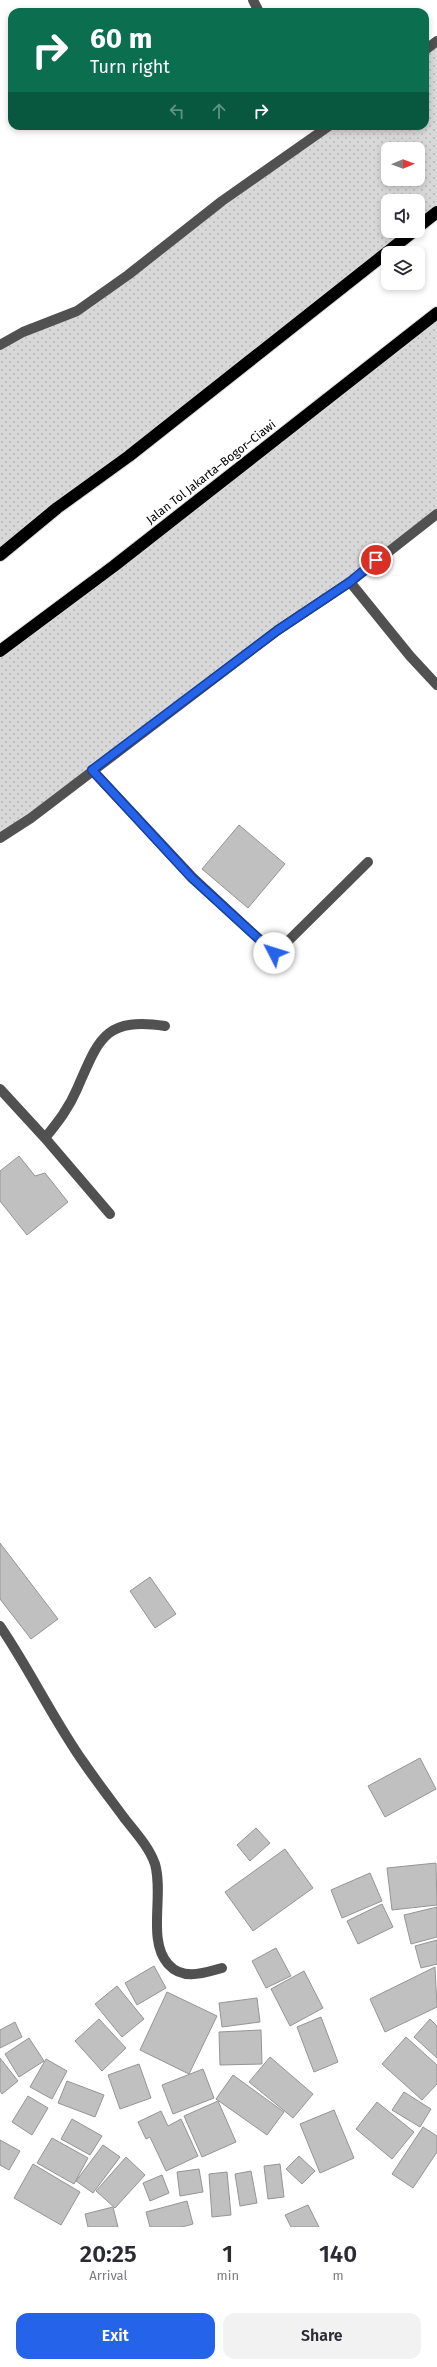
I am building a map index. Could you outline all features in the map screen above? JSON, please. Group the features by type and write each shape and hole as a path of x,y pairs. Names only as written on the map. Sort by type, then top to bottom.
{"highway":[{"path":"425,222 437,212"},
{"path":"0,555 58,508 129,456 405,238"},
{"name":"Jalan Tol Jakarta–Bogor–Ciawi","path":"0,652 114,566 437,313"}],"street":[{"path":"0,345 23,332 77,312 128,275 222,201 323,130"},
{"path":"0,838 31,818 92,770 278,630 350,582 376,560 437,514"},
{"path":"350,582 410,656 437,685"},
{"path":"92,770 192,878 273,952 277,952 368,862"},
{"path":"46,1138 64,1116 89,1059 101,1040 110,1032 130,1023 142,1022 165,1026"},
{"path":"0,1089 46,1138 110,1214"},
{"path":"0,1626 83,1762 146,1846 154,1862 158,1876 160,1896 158,1937 160,1949 168,1964 177,1971 189,1975 222,1968"}],"shaded area":[{"path":"437,45 437,212 425,221 425,194 381,194 381,238 405,238 395,246 381,246 381,257 0,555 0,345 77,311 324,130 429,130 429,51"},
{"path":"437,310 437,513 0,838 0,651"}],"building":[{"path":"239,825 285,864 248,908 202,869"},
{"path":"19,1156 35,1176 45,1173 68,1202 27,1235 0,1201 0,1171"},
{"path":"0,1543 58,1619 31,1639 0,1599"},
{"path":"150,1577 176,1614 155,1628 130,1591"},
{"path":"420,1758 436,1789 385,1817 368,1786"},
{"path":"256,1828 270,1843 250,1861 237,1845"},
{"path":"285,1849 313,1888 253,1931 225,1892"},
{"path":"436,1863 437,1905 392,1910 387,1868"},
{"path":"370,1873 382,1901 342,1918 331,1890"},
{"path":"382,1904 393,1927 358,1944 347,1921"},
{"path":"437,1907 437,1937 411,1944 404,1915"},
{"path":"437,1940 437,1964 421,1968 415,1946"},
{"path":"276,1948 291,1976 266,1988 252,1961"},
{"path":"154,1966 166,1988 137,2005 125,1983"},
{"path":"435,1967 437,2007 385,2032 370,1999"},
{"path":"304,1971 323,2008 290,2026 271,1989"},
{"path":"117,1986 144,2019 122,2037 95,2004"},
{"path":"167,1992 217,2016 189,2074 140,2050"},
{"path":"257,1998 260,2022 222,2027 219,2003"},
{"path":"321,2017 338,2062 314,2072 297,2027"},
{"path":"99,2019 126,2048 102,2071 75,2041"},
{"path":"430,2019 437,2026 437,2058 414,2037"},
{"path":"15,2022 22,2037 0,2048 0,2030"},
{"path":"261,2030 262,2064 220,2065 219,2032"},
{"path":"406,2037 437,2065 437,2084 422,2100 382,2064"},
{"path":"29,2038 44,2061 19,2077 5,2054"},
{"path":"270,2057 313,2094 293,2118 249,2082"},
{"path":"0,2058 18,2081 2,2094 0,2091"},
{"path":"46,2059 67,2071 52,2099 30,2087"},
{"path":"139,2064 151,2098 120,2109 108,2075"},
{"path":"203,2069 214,2098 173,2114 162,2085"},
{"path":"233,2075 284,2112 267,2135 216,2099"},
{"path":"67,2081 104,2095 95,2117 58,2103"},
{"path":"404,2092 431,2109 420,2127 392,2110"},
{"path":"28,2096 48,2108 32,2135 12,2122"},
{"path":"218,2101 236,2142 202,2157 184,2116"},
{"path":"377,2102 414,2132 392,2159 356,2129"},
{"path":"334,2110 354,2158 320,2173 300,2124"},
{"path":"161,2111 168,2126 181,2119 198,2156 166,2171 150,2137 146,2139 138,2122"},
{"path":"72,2119 102,2136 90,2155 61,2139"},
{"path":"423,2127 437,2136 437,2152 413,2188 392,2174"},
{"path":"52,2138 88,2158 74,2184 37,2163"},
{"path":"0,2140 20,2151 9,2170 0,2165"},
{"path":"103,2145 120,2157 93,2193 76,2181"},
{"path":"299,2156 315,2171 302,2184 286,2169"},
{"path":"126,2157 145,2175 115,2208 96,2191"},
{"path":"33,2164 80,2192 61,2225 14,2198"},
{"path":"280,2164 284,2197 268,2199 264,2166"},
{"path":"199,2169 203,2192 180,2196 177,2172"},
{"path":"251,2171 257,2203 240,2206 235,2174"},
{"path":"227,2172 231,2215 212,2217 209,2174"},
{"path":"162,2175 169,2193 150,2201 143,2183"},
{"path":"187,2201 193,2224 182,2227 150,2227 146,2212"},
{"path":"308,2205 319,2227 291,2227 285,2215"},
{"path":"113,2207 118,2227 88,2227 85,2214"}],"route":[{"path":"274,953 192,878 92,770 154,725 278,630 350,582 376,560"}]}
